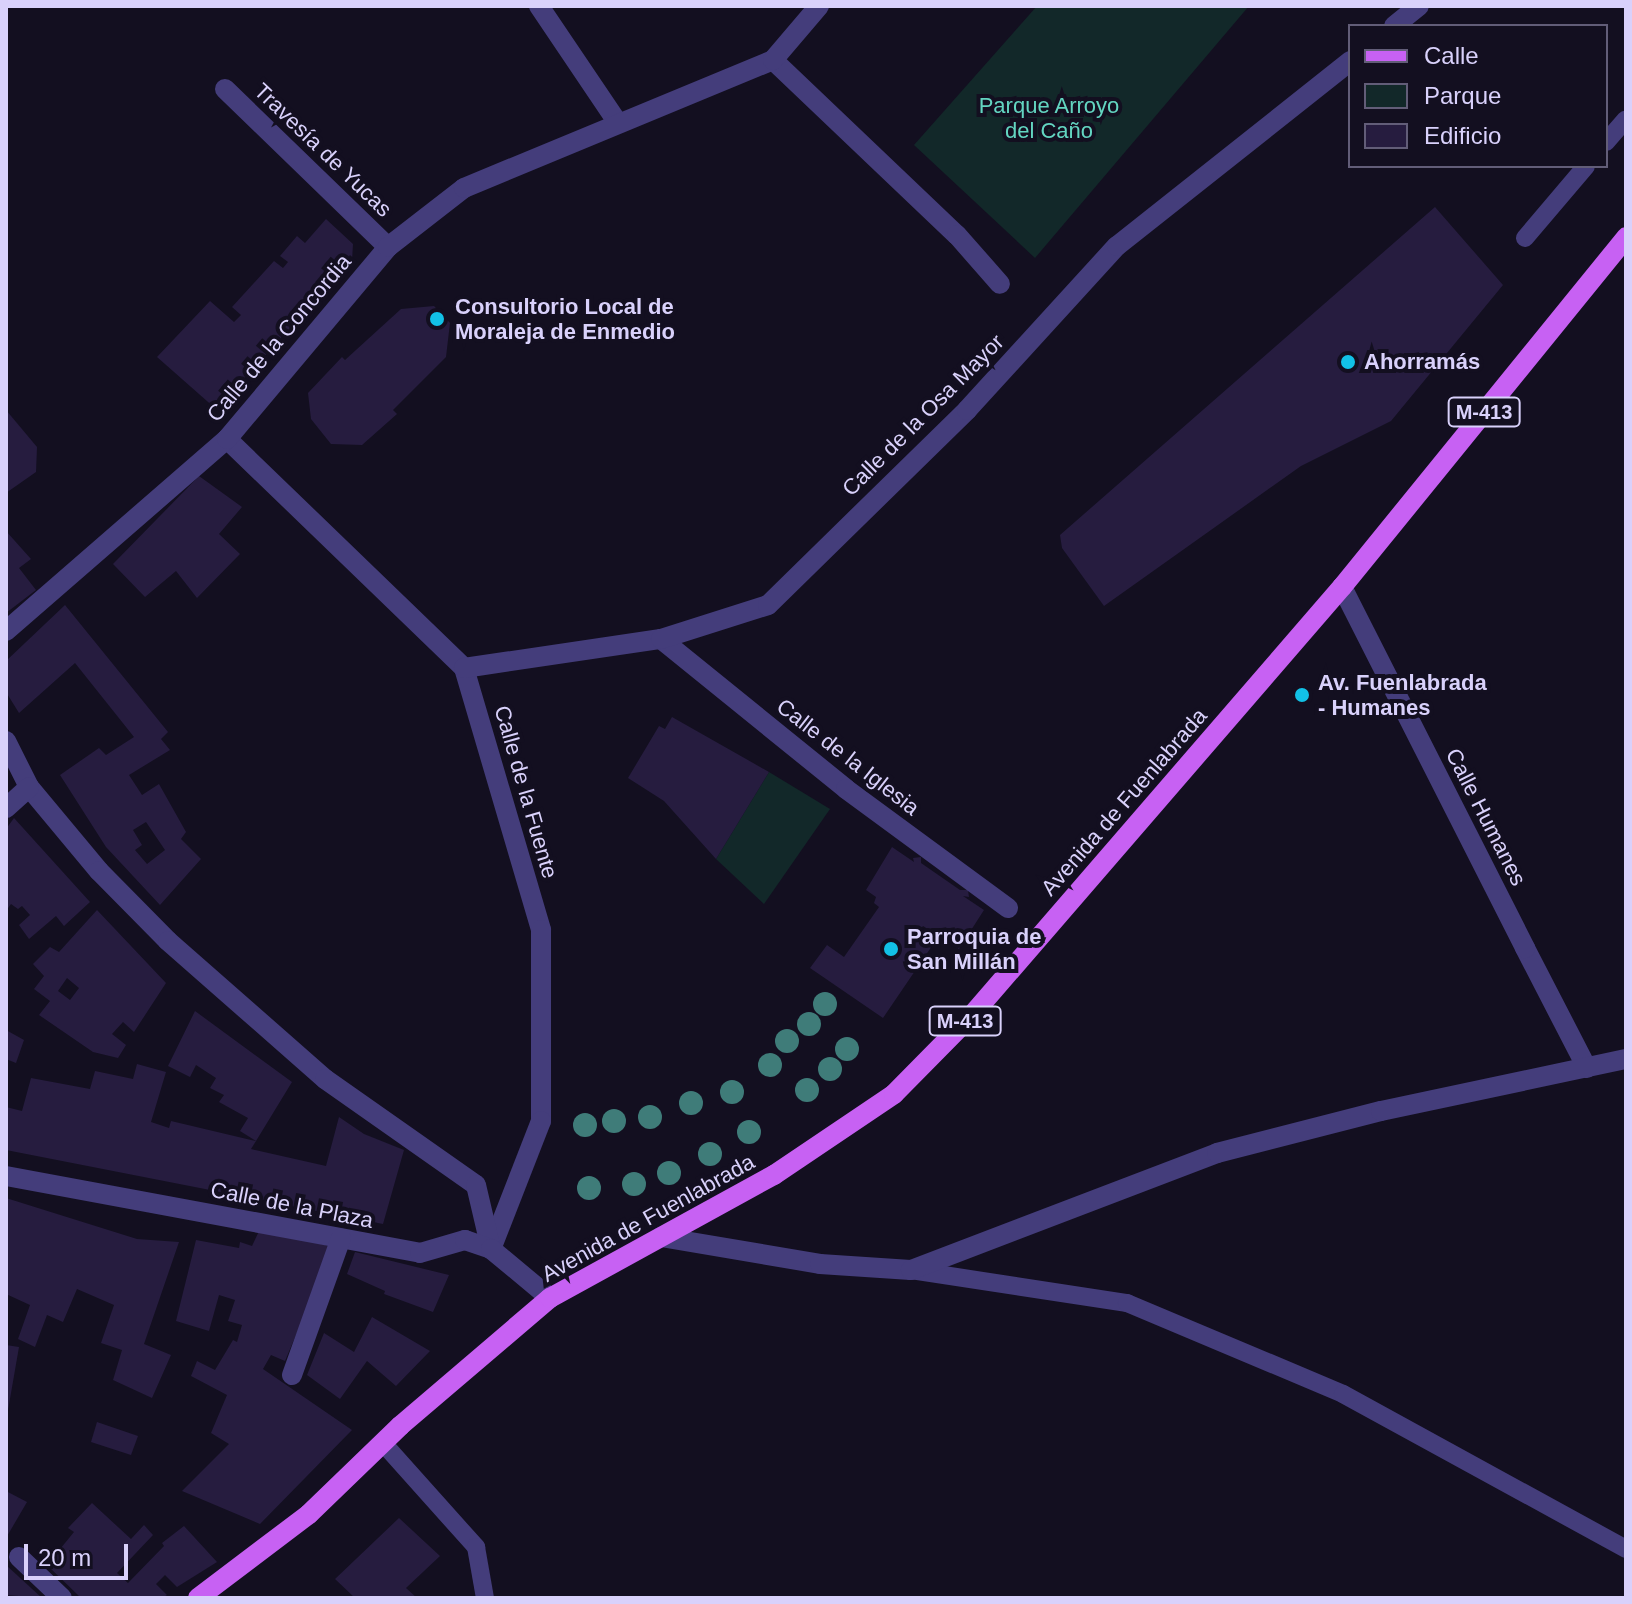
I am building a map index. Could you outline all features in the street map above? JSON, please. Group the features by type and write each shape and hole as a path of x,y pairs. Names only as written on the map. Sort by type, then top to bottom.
{"main road":[{"name":"Avenida de Fuenlabrada","path":"198,1598 309,1514 383,1443 550,1298 774,1175 894,1094 972,1015 1342,587 1626,237"}],"street":[{"path":"539,6 618,123"},
{"path":"819,6 773,60 957,235 1000,284"},
{"path":"1396,24 1419,6"},
{"name":"Calle de la Concordia","path":"6,631 227,439 388,247 464,188 773,60"},
{"name":"Calle de la Osa Mayor","path":"464,668 661,639 768,605 860,511 967,410 1117,246 1348,63"},
{"name":"Travesía de Yucas","path":"225,89 388,247"},
{"name":"Calle de la Fuente","path":"227,439 464,668 541,930 541,1121 491,1249"},
{"name":"Calle Humanes","path":"1342,587 1587,1068"},
{"name":"Calle de la Iglesia","path":"661,639 846,789 1008,908"},
{"path":"6,741 29,787 99,871 168,941 325,1079 476,1185 491,1249 550,1298"},
{"path":"6,808 29,787"},
{"path":"661,1237 820,1264 911,1270 1217,1153 1381,1111 1626,1059"},
{"name":"Calle de la Plaza","path":"6,1176 420,1253 465,1240 491,1249"},
{"path":"292,1375 341,1238"},
{"path":"19,1557 62,1598"}],"lane":[{"path":"1608,140 1626,119"},
{"path":"1525,238 1584,168"},
{"path":"911,1270 1127,1303 1343,1394 1626,1549"},
{"path":"383,1443 476,1547 485,1598"}],"green space":[{"name":"Parque Arroyo del Caño","path":"1037,6 1249,6 1035,258 914,145"},
{"path":"769,772 830,809 764,904 716,859"}],"building":[{"name":"Ahorramás","path":"1435,207 1503,285 1391,421 1301,466 1104,606 1062,548 1060,535"},
{"path":"326,219 353,244 352,261 216,409 157,357 210,301 234,322 241,315 232,307 274,261 283,268 288,262 280,256 297,236 305,243"},
{"path":"434,306 450,323 446,357 393,410 397,414 362,445 331,444 311,419 308,393 342,357 345,360 401,309"},
{"path":"6,410 37,447 36,472 6,493"},
{"path":"199,476 242,507 219,534 240,554 197,598 176,571 145,597 113,564"},
{"path":"6,531 31,559 19,568 36,590 6,613"},
{"path":"65,605 168,732 161,739 170,750 129,775 142,795 159,784 186,832 181,839 201,859 160,905 106,847 60,775 99,748 106,755 134,737 75,663 19,713 6,692 6,661","holes":["146,822 165,850 147,864 135,850 142,845 133,830"]},
{"path":"672,717 769,772 716,859 664,801 628,778 659,726 665,729"},
{"path":"14,818 90,902 64,926 56,916 29,939 19,925 30,915 22,906 18,909 11,904 6,911 6,829"},
{"path":"892,847 914,862 913,858 921,857 921,863 960,890 968,890 969,897 963,896 984,910 959,949 923,926 918,933 934,943 883,1018 810,968 827,945 844,957 879,907 874,903 876,897 866,890"},
{"path":"97,910 166,983 134,1032 123,1022 112,1034 126,1045 118,1058 93,1052 39,1015 50,1001 34,989 44,976 33,964 50,947 59,952","holes":["67,978 79,988 70,1000 58,991"]},
{"path":"195,1011 292,1082 256,1141 240,1131 248,1118 219,1102 224,1095 210,1088 216,1078 196,1065 190,1077 168,1066"},
{"path":"6,1030 24,1040 16,1063 6,1059"},
{"path":"137,1064 166,1072 151,1122 169,1128 171,1121 256,1141 251,1149 326,1166 339,1117 364,1134 404,1150 383,1224 6,1150 6,1107 22,1111 31,1078 90,1089 95,1071 133,1079"},
{"path":"6,1198 137,1239 179,1242 144,1344 171,1355 152,1398 113,1380 122,1350 101,1343 114,1305 77,1289 63,1322 47,1315 35,1347 18,1339 30,1305 6,1294"},
{"path":"260,1229 333,1247 285,1361 271,1355 263,1369 352,1430 260,1524 182,1491 229,1444 211,1433 227,1395 191,1376 197,1361 215,1370 233,1340 237,1342 242,1325 228,1321 235,1300 219,1295 209,1331 176,1321 196,1240 239,1248 240,1242 252,1246"},
{"path":"355,1252 449,1275 433,1312 384,1294 385,1291 347,1274"},
{"path":"372,1317 430,1351 396,1386 367,1361 340,1399 307,1375 324,1333 354,1352"},
{"path":"6,1345 19,1347 7,1416 6,1416"},
{"path":"97,1422 138,1436 131,1455 91,1442"},
{"path":"6,1491 27,1502 6,1538"},
{"path":"92,1503 131,1539 144,1525 153,1535 117,1573 128,1583 164,1546 162,1543 184,1526 217,1562 177,1587 165,1575 156,1584 167,1595 162,1598 81,1598 47,1565 74,1532 68,1528"},
{"path":"399,1518 440,1556 406,1588 417,1598 355,1598 335,1579"},
{"path":"6,1565 42,1598 6,1595"}],"place":[{"name":"Consultorio Local de Moraleja de Enmedio","path":"437,319"},
{"name":"Ahorramás","path":"1348,362"},
{"name":"Av. Fuenlabrada - Humanes","path":"1302,695"},
{"name":"Parroquia de San Millán","path":"891,949"}]}
